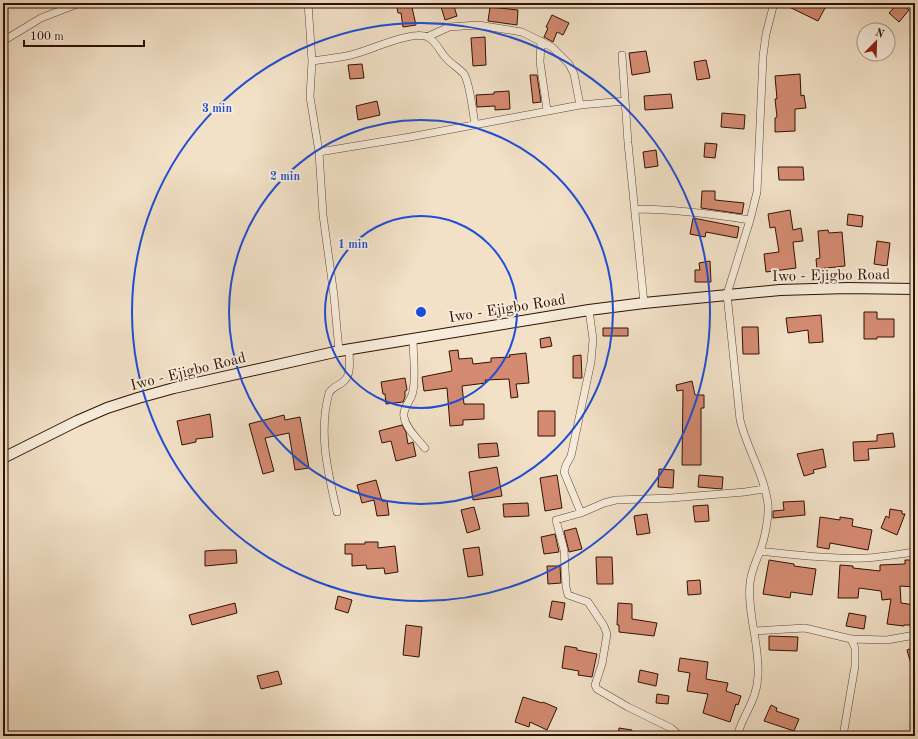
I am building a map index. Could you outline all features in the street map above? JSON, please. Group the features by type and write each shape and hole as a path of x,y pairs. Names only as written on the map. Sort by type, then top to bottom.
{"main road":[{"name":"Iwo - Ejigbo Road","path":"3,458 77,421 108,408 138,398 174,388 344,350 590,310 727,294 827,288 915,289"}],"street":[{"path":"3,41 41,18 80,3"},
{"path":"308,3 312,61 310,97 319,152 323,215 334,296 349,372 344,381 331,388 324,431 329,479 337,512"},
{"path":"737,736 752,704 757,685 758,664 750,584 768,517 768,504 761,475 746,440 740,420 727,294 755,203 758,182 762,56 774,3"},
{"path":"427,37 449,27 478,25 522,32 552,47 569,64 574,74 580,105"},
{"path":"312,61 350,56 411,37 427,37 433,40 447,60 464,75 467,82 475,125"},
{"path":"541,41 540,62 547,110"},
{"path":"622,55 644,303"},
{"path":"319,152 475,125 547,110 625,101"},
{"path":"636,209 692,211 750,220"},
{"path":"581,513 564,472 571,456 591,362 593,339 590,310"},
{"path":"413,338 413,392 404,414 406,424 425,448"},
{"path":"680,736 671,728 600,692 595,685 602,664 607,634 588,602 568,595 566,587 564,550 556,520 581,513 604,503 616,500 671,498 764,489"},
{"path":"760,551 840,558 867,558 915,552"},
{"path":"754,631 805,628 851,639 887,640 915,635"},
{"path":"844,736 855,666 854,648 851,639"}],"building":[{"path":"396,3 411,3 416,25 403,27 401,13 398,13"},
{"path":"440,3 453,3 457,16 445,20"},
{"path":"781,3 816,3 825,8 818,21"},
{"path":"898,3 909,10 899,22 889,13"},
{"path":"490,7 518,10 517,25 488,21"},
{"path":"552,15 569,23 563,35 557,32 553,42 544,37 548,28 546,27"},
{"path":"485,37 486,65 473,66 471,38"},
{"path":"646,51 650,72 632,75 629,53"},
{"path":"706,60 710,78 697,80 694,62"},
{"path":"362,64 364,78 350,79 348,65"},
{"path":"800,74 801,96 804,95 806,108 795,109 795,131 775,132 775,118 777,117 775,99 777,99 775,76"},
{"path":"530,75 537,75 541,102 533,103"},
{"path":"509,91 510,109 495,110 495,106 477,107 476,95"},
{"path":"671,94 673,108 645,110 644,96"},
{"path":"377,101 380,115 358,120 356,106"},
{"path":"722,113 745,115 744,129 721,127"},
{"path":"705,143 717,144 715,158 704,157"},
{"path":"656,150 658,166 645,168 643,152"},
{"path":"778,167 803,167 804,180 779,180"},
{"path":"702,191 715,191 715,200 744,203 742,214 701,208"},
{"path":"790,210 793,230 801,228 803,241 793,242 796,268 766,272 764,254 779,252 775,227 770,228 768,214"},
{"path":"848,214 863,216 862,227 847,225"},
{"path":"693,218 739,227 737,238 706,232 705,237 690,234"},
{"path":"828,230 829,233 842,232 845,266 817,269 816,259 820,258 818,231"},
{"path":"877,241 890,243 887,266 874,264"},
{"path":"710,261 711,282 695,282 695,270 700,270 699,263"},
{"path":"864,312 877,312 877,319 894,319 894,337 864,339"},
{"path":"821,315 823,342 809,343 808,330 788,333 786,318"},
{"path":"742,327 758,327 759,354 743,354"},
{"path":"603,328 628,328 628,336 603,336"},
{"path":"550,337 552,346 541,348 540,339"},
{"path":"458,350 459,359 472,358 473,364 491,362 491,358 510,357 509,355 526,353 529,383 516,384 518,397 511,398 509,379 485,380 486,383 462,386 464,404 484,404 484,419 463,420 463,425 450,426 447,388 424,391 422,377 452,371 449,351"},
{"path":"581,355 582,378 573,378 573,356"},
{"path":"405,378 407,390 405,391 403,402 386,404 385,394 383,394 381,382"},
{"path":"692,381 695,395 704,395 704,408 701,408 701,465 682,465 683,390 677,391 676,385"},
{"path":"538,411 555,411 555,436 538,436"},
{"path":"210,414 213,437 196,439 196,442 182,445 177,421"},
{"path":"284,415 285,420 300,417 309,468 295,470 289,433 265,438 274,471 263,474 249,424"},
{"path":"402,425 406,432 408,444 413,442 416,456 396,461 391,441 382,443 379,431"},
{"path":"893,433 895,447 868,449 869,460 854,461 853,442 877,441 877,435"},
{"path":"497,443 499,456 479,458 478,444"},
{"path":"823,449 826,467 813,470 814,473 804,476 797,454"},
{"path":"497,467 502,496 473,500 469,472"},
{"path":"659,469 674,470 673,488 658,487"},
{"path":"557,475 562,508 545,511 540,478"},
{"path":"699,475 723,477 722,489 698,487"},
{"path":"376,480 382,501 387,501 389,515 377,516 374,500 362,503 357,485"},
{"path":"804,501 805,515 773,518 773,511 784,510 783,502"},
{"path":"528,503 529,516 504,517 503,504"},
{"path":"708,505 709,521 695,522 693,506"},
{"path":"474,507 480,529 467,533 461,510"},
{"path":"890,509 902,511 902,514 905,514 897,535 881,528 886,516 889,518"},
{"path":"647,514 650,533 637,535 634,516"},
{"path":"820,517 840,520 840,517 853,519 852,526 872,530 868,550 830,543 829,549 817,547"},
{"path":"576,528 582,549 569,552 564,531"},
{"path":"555,534 559,552 544,554 541,537"},
{"path":"365,542 378,542 378,548 395,546 398,572 385,574 384,568 367,569 366,565 352,566 352,554 345,554 345,544 365,544"},
{"path":"479,547 483,575 468,577 463,549"},
{"path":"236,550 237,563 205,566 205,551"},
{"path":"596,557 612,557 613,584 597,584"},
{"path":"769,560 816,569 812,595 791,592 790,598 763,594"},
{"path":"905,560 912,560 913,575 915,576 915,587 900,586 901,603 915,605 915,625 904,626 887,624 891,599 882,600 881,591 859,588 858,598 838,598 840,565 880,571 880,565 905,564"},
{"path":"547,566 560,566 561,583 548,584"},
{"path":"700,580 701,594 688,595 687,581"},
{"path":"338,596 352,600 348,613 335,609"},
{"path":"552,601 565,603 562,620 549,617"},
{"path":"235,603 237,613 192,625 189,615"},
{"path":"618,603 632,604 632,619 657,623 654,636 619,632 619,625 617,625"},
{"path":"849,613 866,616 864,629 846,626"},
{"path":"406,625 422,627 419,657 403,655"},
{"path":"769,636 798,637 797,651 769,650"},
{"path":"565,646 597,654 592,677 578,675 579,671 562,668"},
{"path":"915,647 915,671 913,671 907,650"},
{"path":"680,658 708,662 706,679 728,683 726,691 741,696 738,705 736,704 730,722 703,713 708,694 687,691 690,673 678,671"},
{"path":"640,670 658,674 656,686 638,682"},
{"path":"278,671 282,684 261,689 257,676"},
{"path":"657,694 669,696 668,704 656,703"},
{"path":"523,697 542,703 543,702 557,708 547,730 530,722 529,727 515,722"},
{"path":"771,705 777,708 776,711 799,719 794,731 764,721"},
{"path":"619,728 632,730 631,736 618,736"}]}
